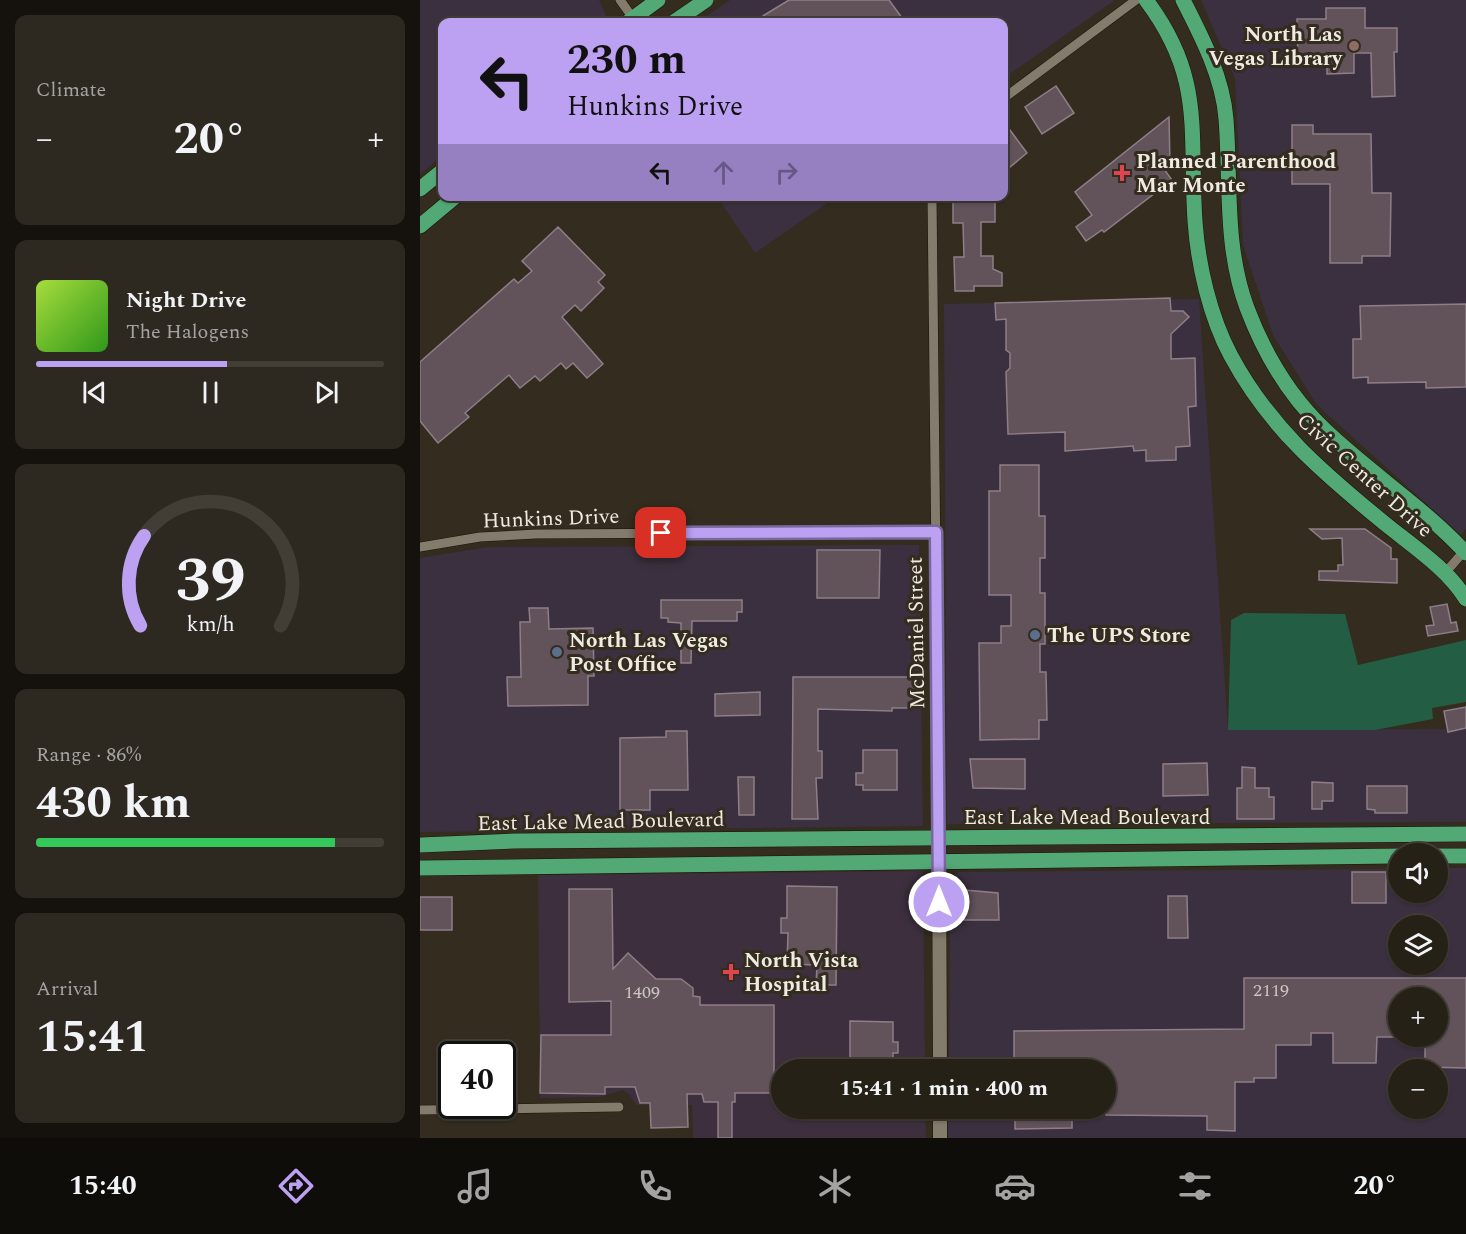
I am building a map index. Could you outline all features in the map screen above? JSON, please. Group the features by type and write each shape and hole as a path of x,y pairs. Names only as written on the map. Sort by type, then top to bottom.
{"main road":[{"path":"636,18 658,0"},
{"path":"680,18 706,0"},
{"name":"Civic Center Drive","path":"1146,0 1171,39 1189,88 1194,122 1195,221 1200,262 1230,353 1249,387 1277,426 1307,458 1445,573 1466,599"},
{"path":"1172,0 1183,17 1196,26"},
{"name":"Civic Center Drive","path":"1183,0 1221,89 1226,119 1229,227 1237,272 1247,307 1266,348 1281,377 1323,429 1466,551"},
{"path":"420,189 438,174"},
{"path":"420,226 450,201"},
{"name":"East Lake Mead Boulevard","path":"420,844 1466,834"},
{"path":"1222,837 1222,858"},
{"path":"728,840 769,863"},
{"path":"442,844 461,858 465,867"},
{"name":"East Lake Mead Boulevard","path":"420,868 1388,856"},
{"path":"1448,856 1466,856"}],"street":[{"path":"621,0 630,18"},
{"path":"1008,95 1136,0"},
{"name":"McDaniel Street","path":"932,201 940,1059"},
{"name":"Hunkins Drive","path":"420,547 480,537 536,534 936,532"},
{"path":"1445,573 1466,551"},
{"path":"420,1110 619,1107"},
{"path":"940,1119 940,1138"}],"shaded area":[{"path":"420,0 599,0 607,18 438,18 438,159 420,174"},
{"path":"730,0 1115,0 1008,75 1008,18 704,18"},
{"path":"1201,0 1466,0 1466,529 1461,535 1317,405 1273,335 1243,245 1235,79"},
{"path":"720,201 830,201 755,253"},
{"path":"1199,299 1228,730 1466,729 1466,822 947,824 944,304"},
{"path":"919,545 923,826 420,832 420,558 488,547"},
{"path":"1448,868 1466,868 1466,1138 948,1138 948,1119 1116,1119 1116,1059 949,1059 950,886 952,876 959,872 1388,869 1388,903 1448,903"},
{"name":"North Vista Hospital","path":"923,871 925,1059 771,1059 771,1119 925,1119 926,1138 693,1138 692,1105 636,1105 629,1094 622,1090 600,1097 540,1098 538,875"}],"green space":[{"path":"1244,613 1345,614 1358,665 1466,640 1466,702 1432,708 1433,719 1375,730 1228,730 1231,620"}],"building":[{"path":"789,0 889,0 902,18 760,18"},
{"path":"1326,8 1365,8 1365,28 1397,28 1397,52 1394,52 1395,96 1372,97 1371,53 1354,53 1354,73 1327,74 1327,64 1298,64 1297,19 1326,19"},
{"path":"1056,86 1074,113 1042,134 1025,107"},
{"path":"1169,117 1170,165 1164,169 1172,180 1104,232 1102,230 1086,241 1076,227 1092,215 1075,192"},
{"path":"1292,125 1313,125 1313,134 1371,134 1372,193 1391,193 1390,256 1362,256 1362,263 1330,263 1330,184 1292,184"},
{"path":"1008,127 1027,153 1008,169"},
{"path":"953,201 995,201 995,222 981,222 981,256 993,256 993,269 1002,273 1002,286 974,286 974,291 955,291 954,257 964,257 963,223 953,223"},
{"path":"558,227 605,275 598,282 604,288 581,311 575,305 562,317 603,364 587,378 573,363 566,369 561,363 540,381 535,376 520,388 509,375 465,413 469,417 438,443 420,421 420,362 514,279 518,283 532,271 522,261"},
{"path":"1170,298 1171,311 1183,311 1189,317 1171,334 1171,359 1195,358 1196,406 1188,407 1190,446 1176,447 1176,460 1146,461 1146,450 1134,451 1133,446 1065,451 1065,432 1008,434 1006,372 1010,368 1010,353 1006,350 1006,319 996,320 995,303"},
{"path":"1466,304 1466,387 1426,388 1426,382 1368,383 1368,377 1353,378 1353,339 1361,339 1360,306"},
{"path":"1000,465 1039,465 1039,516 1045,516 1045,558 1040,558 1040,593 1045,593 1045,644 1040,644 1040,672 1046,672 1047,720 1039,720 1039,739 980,740 979,643 1001,643 1001,626 1011,626 1011,595 989,595 989,491 1000,491"},
{"path":"1310,529 1365,529 1391,548 1391,559 1397,559 1397,583 1319,580 1319,571 1338,571 1338,565 1343,565 1342,538 1322,539"},
{"path":"817,550 880,550 879,598 817,598"},
{"path":"661,600 742,600 742,612 737,612 737,621 692,621 691,663 681,663 681,623 668,622 668,618 661,618"},
{"path":"1447,604 1451,623 1456,622 1458,631 1428,636 1426,626 1434,625 1430,607"},
{"name":"North Las Vegas Post Office","path":"529,608 548,608 549,629 593,628 594,676 588,676 588,705 508,706 507,677 521,677 520,622 530,622"},
{"path":"793,677 917,677 917,708 892,708 892,711 818,709 818,751 822,751 822,778 816,778 818,819 792,819"},
{"path":"760,692 760,715 715,716 715,694"},
{"path":"1466,707 1466,728 1448,732 1444,711"},
{"path":"666,731 687,731 688,790 650,790 650,810 620,810 620,738 666,737"},
{"path":"863,750 897,750 897,790 863,790 863,785 856,785 856,773 863,773"},
{"path":"970,759 1025,759 1025,789 973,788"},
{"path":"1207,763 1208,795 1163,796 1163,764"},
{"path":"1242,767 1255,768 1255,788 1269,788 1269,797 1274,797 1274,819 1237,819 1237,788 1242,788"},
{"path":"738,777 754,777 754,815 739,815"},
{"path":"1312,782 1333,783 1333,801 1322,801 1322,809 1312,809"},
{"path":"1367,786 1407,786 1407,813 1375,813 1375,810 1367,809"},
{"path":"1352,872 1386,872 1386,903 1352,903"},
{"path":"787,886 837,887 836,985 816,985 817,965 787,964 788,933 781,933 781,918 787,918"},
{"name":"North Vista Hospital","path":"569,889 612,889 613,969 628,953 656,979 681,979 693,988 693,996 700,997 700,1005 774,1005 774,1059 771,1059 771,1093 735,1093 735,1102 732,1102 732,1138 718,1138 718,1102 704,1102 702,1094 687,1094 688,1127 651,1128 650,1103 640,1103 635,1087 605,1087 605,1094 540,1093 541,1035 611,1035 611,1001 569,1002"},
{"path":"965,890 998,893 999,920 962,920"},
{"path":"1168,896 1187,896 1188,938 1168,938"},
{"path":"420,897 452,897 452,930 420,930"},
{"path":"1244,978 1466,978 1466,1068 1448,1068 1448,1059 1425,1059 1425,1047 1448,1047 1448,987 1388,987 1388,1037 1377,1037 1376,1063 1333,1063 1333,1033 1311,1033 1311,1045 1276,1045 1276,1078 1254,1078 1254,1082 1235,1082 1235,1131 1207,1130 1207,1116 1116,1115 1116,1059 1014,1059 1014,1031 1244,1029"},
{"path":"850,1021 893,1022 893,1042 898,1042 898,1053 893,1053 893,1059 850,1059"},
{"path":"1015,1119 1072,1119 1072,1128 1015,1129"}],"place":[{"name":"North Las Vegas Library","path":"1354,46"},
{"name":"Planned Parenthood Mar Monte","path":"1122,173"},
{"name":"The UPS Store","path":"1035,635"},
{"name":"North Las Vegas Post Office","path":"557,652"},
{"name":"North Vista Hospital","path":"731,972"}],"route":[{"path":"661,533 936,532 939,902"}]}
